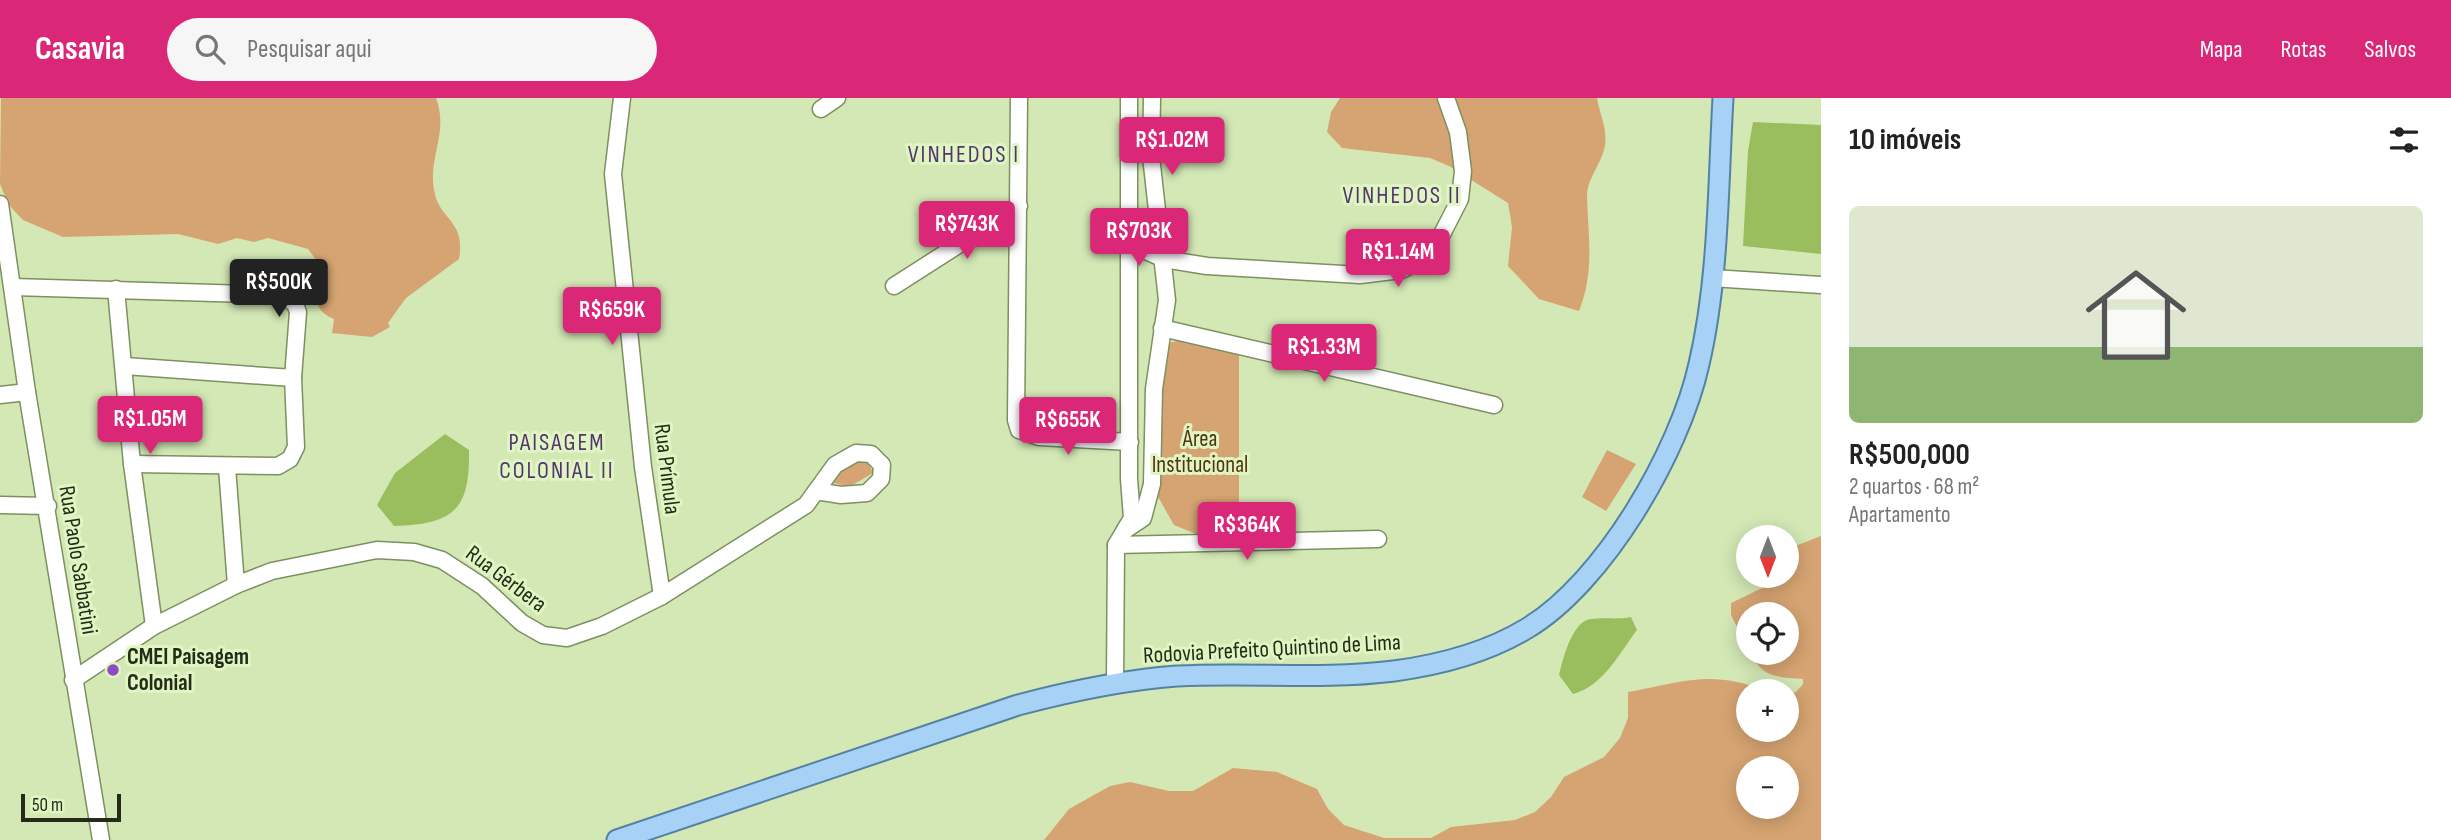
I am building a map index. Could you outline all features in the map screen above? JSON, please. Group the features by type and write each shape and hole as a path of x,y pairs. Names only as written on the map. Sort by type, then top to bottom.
{"main road":[{"name":"Rodovia Prefeito Quintino de Lima","path":"617,840 1018,705 1115,682 1179,676 1395,671 1475,653 1528,628 1571,591 1608,549 1657,473 1699,366 1712,278 1723,98"}],"street":[{"name":"Rua Prímula","path":"622,98 613,174 643,467 662,596"},
{"path":"821,109 837,98"},
{"path":"1019,98 1016,420 1019,430 1039,437 1130,442"},
{"path":"1115,682 1119,538 1132,518 1129,98"},
{"path":"1119,538 1143,518 1152,484 1154,389 1167,300 1151,156 1152,98"},
{"path":"1128,243 1164,259 1207,266 1360,275 1401,270 1423,260 1440,238 1461,199 1462,171 1458,132 1446,98"},
{"name":"Rua Paolo Sabbatini","path":"0,204 5,267 13,287 73,680 102,840"},
{"path":"894,286 1019,206"},
{"path":"1712,278 1821,285"},
{"path":"13,287 290,298 298,312 293,378 296,447 290,459 278,466 132,464"},
{"path":"116,289 132,464 154,626"},
{"path":"1162,328 1494,405"},
{"path":"125,366 293,378"},
{"path":"0,395 27,392"},
{"path":"227,467 236,585"},
{"name":"Rua Gérbera","path":"73,680 154,626 236,585 272,571 377,550 415,552 442,560 482,586 522,623 543,635 567,638 602,626 662,596 806,505 816,491"},
{"path":"0,505 48,506"},
{"path":"1119,538 1378,539"}],"green space":[{"path":"1,98 436,98 440,122 434,166 434,190 441,208 459,236 459,259 406,298 388,323 390,327 372,337 332,333 334,319 326,315 317,303 314,287 317,261 308,249 268,238 254,242 237,238 218,244 178,234 63,237 23,220 8,204 0,184"},
{"path":"1340,98 1597,98 1605,130 1605,143 1587,195 1589,268 1579,311 1539,299 1508,266 1512,227 1508,203 1449,166 1430,158 1342,148 1327,132 1331,112"},
{"name":"Área Institucional","path":"1182,340 1239,354 1239,534 1196,534 1174,525 1157,495 1160,410 1168,343"},
{"path":"1607,450 1636,464 1606,511 1582,497"},
{"path":"853,460 867,460 873,473 849,487 831,482 837,470"},
{"path":"1821,536 1821,840 1044,840 1069,809 1110,786 1130,782 1169,791 1193,791 1233,768 1277,772 1317,789 1328,809 1344,825 1384,838 1431,838 1451,827 1515,820 1535,812 1551,797 1564,777 1604,757 1620,738 1628,718 1628,692 1682,681 1713,679 1736,682 1736,742 1799,742 1799,689 1803,679 1772,675 1758,665 1799,665 1799,602 1736,602 1736,625 1731,615 1731,603 1762,588 1799,588 1799,545"}],"shaded area":[{"path":"1753,122 1821,125 1821,254 1743,246 1748,151"},
{"path":"445,434 469,450 466,487 461,500 454,510 444,517 431,522 394,526 377,505 395,473"},
{"path":"1631,617 1637,630 1617,659 1602,677 1584,690 1573,694 1559,675 1569,642 1579,626 1591,619"}],"place":[{"name":"CMEI Paisagem Colonial","path":"113,670"}],"district":[{"name":"VINHEDOS I","path":"964,154"},
{"name":"VINHEDOS II","path":"1402,195"},
{"name":"PAISAGEM COLONIAL II","path":"557,456"}]}
